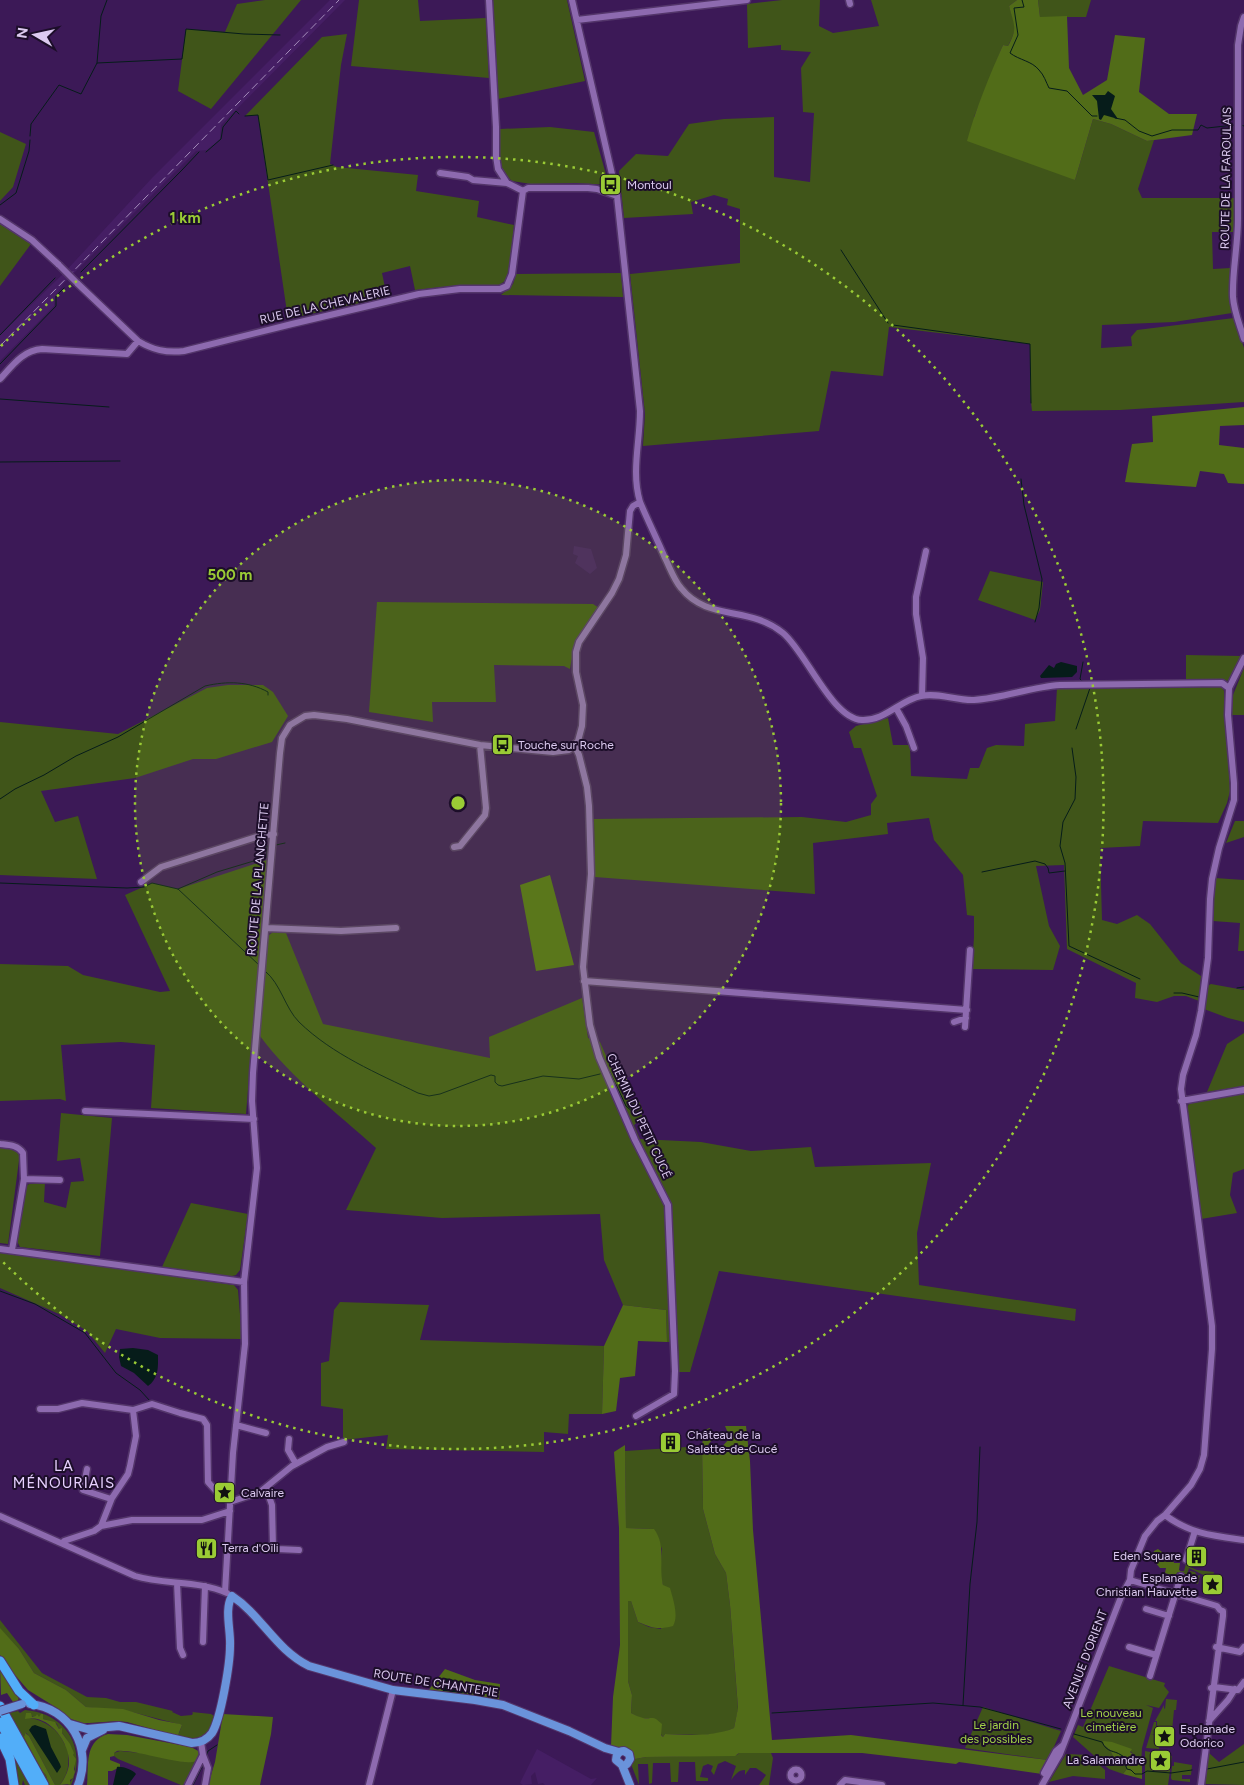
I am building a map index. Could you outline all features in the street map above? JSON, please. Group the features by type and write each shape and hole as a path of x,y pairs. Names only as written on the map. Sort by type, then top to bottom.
{"highway":[{"path":"0,1661 19,1690 34,1705"},
{"path":"0,1706 44,1785"},
{"path":"0,1722 35,1785"},
{"path":"0,1738 10,1759 14,1785"}],"main road":[{"name":"ROUTE DE CHANTEPIE","path":"228,1594 245,1606 285,1649 303,1663 329,1673 393,1690 503,1705 569,1731 618,1754"},
{"path":"0,1711 22,1704 34,1705 56,1713 70,1724 79,1728 111,1726 126,1728 182,1742 194,1743 207,1739 213,1730 224,1691 230,1653 228,1594"},
{"path":"70,1724 79,1739 82,1750 83,1768 78,1785"},
{"path":"82,1750 88,1738 111,1726"},
{"path":"624,1751 629,1754 630,1759 625,1764 617,1762 618,1754 624,1751"},
{"path":"625,1764 632,1785"}],"street":[{"path":"489,0 496,156 498,169 507,184"},
{"path":"572,0 617,196 640,411 635,477 636,489 673,576 680,587 696,603 708,608 748,615 762,620 784,634 801,654 833,702 851,718 862,720 872,719 911,699 922,696 972,700 1044,686 1060,685 1222,684 1229,688 1244,658"},
{"path":"576,20 747,0"},
{"name":"ROUTE DE LA FAROULAIS","path":"1244,17 1238,45 1238,245 1233,282 1233,299 1236,316 1244,339"},
{"path":"440,173 463,176 473,180 507,184 524,190 528,188 588,188 598,189 617,196"},
{"name":"RUE DE LA CHEVALERIE","path":"0,218 32,240 138,341 160,351 184,351 334,313 419,294 460,289 500,289 507,286 512,274 524,190"},
{"path":"0,379 21,356 30,351 42,349 127,354 138,341"},
{"path":"575,746 580,736 583,705 575,663 579,642 604,606 619,579 626,556 630,511 633,506 640,502"},
{"path":"922,696 922,658 916,614 916,597 926,551"},
{"name":"AVENUE D'ORIENT","path":"1041,1785 1060,1754 1120,1597 1130,1580 1131,1570 1141,1544 1154,1525 1165,1515 1196,1477 1204,1455 1212,1326 1180,1089 1202,1011 1208,958 1212,879 1219,848 1234,800 1228,715 1229,688"},
{"path":"896,708 906,726 914,748"},
{"name":"ROUTE DE LA PLANCHETTE","path":"228,1594 232,1463 245,1344 244,1282 257,1168 252,1101 253,1074 282,738 290,725 296,720 305,716 322,716 347,719 480,745 553,752 569,750 575,746"},
{"path":"454,847 460,846 484,815 486,808 480,745"},
{"name":"CHEMIN DU PETIT CUCÉ","path":"575,746 587,787 589,806 591,874 583,967 590,1025 599,1057 635,1140 668,1205 675,1371 674,1394 636,1416"},
{"path":"141,882 161,867 263,835 274,834"},
{"path":"266,928 342,931 396,928"},
{"path":"965,1026 970,950"},
{"path":"584,982 966,1010"},
{"path":"954,1022 966,1018"},
{"path":"1181,1101 1244,1090"},
{"path":"85,1111 254,1119"},
{"path":"0,1144 18,1147 23,1153 24,1179 12,1250"},
{"path":"24,1179 60,1180"},
{"path":"0,1248 244,1282"},
{"path":"40,1409 58,1409 82,1403 133,1410 152,1404 203,1419 207,1425 208,1482 230,1502 260,1492 296,1464 327,1447 344,1442"},
{"path":"63,1544 64,1542 94,1532 101,1526 111,1499 128,1474 131,1465 136,1436 133,1410"},
{"path":"236,1425 266,1433"},
{"path":"289,1439 288,1450 296,1464"},
{"path":"87,1469 83,1490 111,1499"},
{"path":"266,1488 272,1505 273,1547 277,1549 299,1550"},
{"path":"101,1526 132,1520 202,1520 230,1511"},
{"path":"1165,1515 1179,1525 1195,1531 1212,1536 1244,1540"},
{"name":"ROUTE DE CHANTEPIE","path":"0,1516 135,1576 149,1580 205,1586 228,1594"},
{"path":"1186,1560 1195,1531"},
{"path":"1150,1676 1181,1576"},
{"path":"1130,1580 1217,1606 1220,1610 1212,1688 1197,1785"},
{"path":"177,1583 180,1648 182,1655"},
{"path":"203,1642 205,1586"},
{"path":"1146,1609 1169,1616"},
{"path":"1129,1647 1156,1656"},
{"path":"1217,1647 1240,1652 1244,1647"},
{"path":"1201,1785 1207,1721 1239,1691 1244,1682"},
{"path":"1212,1688 1239,1691"},
{"path":"369,1785 393,1690"},
{"path":"201,1742 203,1756 208,1768 205,1785"},
{"path":"188,1785 203,1756"},
{"path":"840,1785 845,1780 882,1785"}],"shaded area":[{"path":"330,0 345,0 221,125 220,139 207,150 196,151 64,283 55,296 54,306 0,361 0,335 63,274 152,178"},
{"path":"1108,91 1115,96 1111,109 1118,119 1104,115 1101,120 1099,119 1097,101 1092,95 1105,95"},
{"path":"574,546 591,549 597,568 590,574 575,563 578,556 573,554"},
{"path":"1061,662 1077,666 1077,672 1072,677 1041,678 1040,676 1049,665 1054,668 1056,664"},
{"path":"120,1349 148,1350 158,1355 156,1376 148,1386 134,1373 121,1366"},
{"path":"445,1678 459,1681 466,1691 462,1693 443,1691 440,1685 441,1680"},
{"path":"35,1725 46,1729 51,1747 61,1767 57,1773 29,1730"},
{"path":"537,1749 591,1779 597,1778 591,1785 545,1785 543,1783 538,1784 535,1772 531,1776 532,1784 523,1785 520,1783"},
{"path":"117,1767 122,1767 136,1774 128,1785 113,1785"}],"green space":[{"path":"265,0 301,0 211,109 178,91 186,29 225,32 237,4"},
{"path":"359,0 418,0 420,21 486,18 489,78 351,66"},
{"path":"493,0 567,0 585,81 498,99"},
{"path":"782,0 820,0 819,26 833,33 879,26 871,0 1017,0 1009,6 1014,22 1013,35 1008,46 1003,45 974,117 1075,180 1093,119 1111,124 1147,141 1154,140 1138,189 1142,198 1236,198 1236,232 1212,232 1213,269 1231,268 1230,291 1232,313 1174,322 1102,325 1101,348 1132,346 1131,337 1137,330 1234,318 1244,348 1244,402 1120,410 1032,411 1030,344 889,327 883,376 831,371 819,431 643,446 645,414 630,274 740,263 740,209 727,205 728,199 714,195 691,202 693,214 624,218 619,171 636,154 668,156 689,124 724,119 774,117 774,177 810,182 814,113 803,112 801,68 811,52 781,50 781,45 748,48 747,4"},
{"path":"1017,0 1038,0 1040,17 1067,16 1069,68 1083,95 1107,80 1115,35 1145,38 1139,92 1169,114 1197,114 1192,135 1147,141 1111,124 1093,119 1075,180 967,141 1003,45 1008,46 1013,35 1014,22 1009,6"},
{"path":"1038,0 1091,0 1086,17 1040,17"},
{"path":"347,34 341,65 330,164 337,167 418,175 416,191 479,201 477,217 514,225 509,276 499,285 415,290 410,266 382,273 387,297 288,319 258,115 245,116 322,37"},
{"path":"550,127 594,132 609,185 576,183 531,184 512,181 505,175 500,166 498,155 500,129"},
{"path":"0,132 26,144 13,187 0,201"},
{"path":"0,223 31,244 0,286"},
{"path":"621,273 623,297 501,295 513,284 516,274"},
{"path":"1244,407 1244,425 1220,426 1219,445 1244,448 1244,484 1228,483 1224,474 1200,471 1196,487 1125,482 1132,444 1153,442 1152,416"},
{"path":"990,571 1043,582 1040,610 1035,620 978,600"},
{"path":"377,602 593,604 599,608 580,636 574,650 570,669 564,666 494,665 496,702 432,702 433,722 369,712"},
{"path":"1186,655 1241,656 1241,659 1230,680 1222,682 1186,682"},
{"path":"1244,668 1244,715 1231,715 1233,695"},
{"path":"228,685 263,685 273,692 288,716 272,742 216,759 193,759 135,778 41,791 55,822 78,816 97,879 0,875 0,722 118,734 207,688"},
{"path":"1222,687 1224,691 1230,791 1218,823 1143,821 1140,846 1100,848 1102,920 1117,924 1137,915 1150,924 1181,963 1201,976 1199,1001 1186,996 1174,996 1157,1002 1135,998 1136,983 1067,949 1064,865 1036,866 1049,926 1060,946 1053,970 972,969 974,916 967,915 963,875 934,840 929,818 887,823 888,834 813,843 815,894 595,877 594,819 802,817 846,822 871,815 871,804 877,796 861,748 854,748 849,732 856,726 888,718 893,745 910,745 911,776 967,779 970,768 979,768 987,748 996,745 1024,746 1025,724 1055,721 1057,688"},
{"path":"1235,821 1244,821 1244,837 1226,843"},
{"path":"267,860 246,1114 151,1108 155,1045 121,1042 61,1045 66,1101 60,1099 0,1101 0,964 68,966 83,975 160,992 170,991 125,895 152,883 178,889"},
{"path":"550,875 574,965 536,971 520,885"},
{"path":"1215,878 1244,880 1244,951 1238,951 1240,923 1213,921"},
{"path":"273,932 286,933 323,1024 490,1058 489,1037 582,998 588,1038 600,1042 625,1099 639,1101 642,1108 642,1118 634,1125 640,1139 701,1142 751,1151 811,1147 815,1167 931,1163 917,1233 919,1285 1076,1309 1075,1321 719,1271 690,1372 679,1372 678,1342 667,1342 666,1310 623,1305 604,1260 600,1214 442,1218 346,1210 376,1148 300,1081 260,1036 268,936"},
{"path":"1211,984 1244,990 1244,1022 1204,1009 1207,986"},
{"path":"1244,1033 1244,1086 1207,1092 1227,1044"},
{"path":"1244,1093 1244,1169 1233,1173 1230,1195 1237,1213 1201,1219 1185,1111 1190,1102"},
{"path":"61,1113 112,1118 100,1256 20,1247 17,1241 25,1187 29,1184 45,1182 44,1202 66,1208 71,1182 84,1181 80,1158 57,1161"},
{"path":"0,1147 20,1153 8,1244 0,1243"},
{"path":"191,1203 248,1214 240,1270 236,1275 229,1277 162,1267"},
{"path":"0,1252 234,1285 238,1290 242,1339 160,1338 116,1329 105,1353 87,1331 59,1314 0,1288"},
{"path":"340,1302 429,1305 420,1340 604,1346 602,1414 569,1414 568,1434 544,1432 544,1452 386,1449 388,1435 343,1440 343,1409 321,1406 321,1363 329,1361 334,1310"},
{"path":"623,1305 666,1310 667,1342 638,1341 635,1376 620,1378 616,1411 602,1414 604,1346"},
{"path":"725,1426 746,1426 750,1461 753,1530 772,1740 851,1735 1048,1760 1042,1774 959,1762 956,1764 862,1753 739,1753 735,1756 646,1757 635,1759 611,1746 613,1697 620,1645 619,1528 614,1452 625,1445 626,1528 654,1529 660,1542 663,1585 670,1588 675,1612 673,1626 663,1628 651,1627 638,1622 631,1601 628,1601 628,1681 632,1695 631,1713 643,1718 656,1719 662,1724 661,1735 663,1737 665,1734 717,1733 734,1728 738,1708 726,1573 715,1554 703,1509 702,1446 704,1430 710,1428 712,1440 708,1445 709,1453 716,1453 730,1438"},
{"path":"702,1446 703,1509 715,1554 726,1573 738,1709 734,1728 722,1733 703,1735 665,1734 663,1737 649,1718 640,1718 631,1713 632,1695 628,1681 628,1601 631,1601 638,1622 649,1627 661,1629 663,1585 660,1574 662,1549 653,1529 626,1528 625,1451"},
{"path":"1158,1549 1164,1557 1172,1557 1174,1563 1180,1563 1179,1570 1182,1572 1181,1574 1178,1572 1174,1576 1165,1573 1166,1568 1160,1568 1154,1561 1144,1559 1145,1553 1152,1556 1154,1551"},
{"path":"1187,1560 1192,1562 1190,1567 1197,1570 1214,1572 1213,1577 1216,1578 1216,1581 1189,1568 1187,1575 1190,1575 1190,1571 1195,1572 1197,1576 1200,1575 1198,1584 1195,1583 1195,1579 1181,1574 1181,1571 1184,1571"},
{"path":"0,1620 42,1673 87,1697 106,1698 120,1702 136,1702 173,1711 181,1716 192,1715 192,1712 211,1714 214,1716 209,1731 200,1737 180,1737 173,1735 179,1733 182,1725 132,1712 86,1707 66,1690 34,1673 19,1649 0,1629"},
{"path":"0,1628 19,1649 34,1673 66,1690 86,1707 123,1709 180,1724 182,1725 178,1735 127,1722 83,1723 71,1719 28,1690 9,1668 0,1655"},
{"path":"0,1665 19,1696 18,1701 13,1702 7,1693 1,1695"},
{"name":"Le nouveau cimetière","path":"1109,1666 1165,1683 1164,1686 1169,1692 1159,1708 1146,1705 1153,1708 1142,1748 1141,1764 1137,1766 1135,1763 1137,1757 1130,1751 1111,1743 1104,1745 1110,1750 1114,1758 1122,1756 1127,1760 1127,1769 1123,1774 1109,1769 1073,1737 1078,1725 1083,1727"},
{"path":"445,1669 475,1680 500,1684 499,1701 484,1697 427,1692"},
{"path":"1166,1699 1177,1700 1172,1731 1157,1731 1157,1721 1155,1721 1164,1705 1165,1709"},
{"name":"Le jardin des possibles","path":"983,1707 1061,1731 1048,1760 965,1748"},
{"path":"25,1710 51,1718 62,1725 69,1735 77,1758 75,1773 71,1749 57,1724 30,1716 30,1718 41,1721 55,1730 65,1745 68,1746 67,1770 60,1785 55,1785 26,1733 24,1735 42,1771 46,1775 49,1785 9,1713 18,1711 20,1713"},
{"path":"26,1713 31,1713 32,1717 37,1714 39,1717 43,1714 43,1719 55,1722 59,1729 62,1728 62,1733 70,1744 76,1759 75,1772 70,1780 70,1784 60,1785 66,1775 69,1763 66,1746 62,1738 42,1720 34,1718 25,1719"},
{"path":"223,1714 273,1717 260,1785 208,1785 215,1762"},
{"path":"1154,1722 1156,1722 1156,1734 1151,1735 1160,1735 1159,1749 1146,1748"},
{"path":"2,1733 30,1785 25,1785 23,1780 22,1785 16,1785 0,1734"},
{"path":"25,1733 29,1736 55,1785 49,1785 46,1775 24,1737"},
{"path":"108,1734 127,1735 191,1747 200,1752 201,1755 197,1760 181,1762 117,1751 114,1753 114,1756 110,1757 110,1760 120,1764 120,1767 108,1771 108,1785 87,1785 91,1748 100,1737"},
{"path":"1103,1741 1132,1749 1130,1752 1137,1757 1136,1765 1142,1765 1142,1779 1123,1774 1127,1769 1125,1764 1127,1760 1122,1756 1114,1758"},
{"path":"1244,1744 1244,1785 1205,1784 1209,1753 1219,1762"},
{"path":"120,1751 150,1754 185,1762 199,1759 188,1779 181,1785 118,1759 114,1756 114,1753"},
{"path":"1145,1751 1172,1756 1168,1785 1145,1785"},
{"path":"739,1753 771,1753 773,1758 769,1785 759,1785 766,1775 756,1768 750,1768 745,1775 745,1770 740,1771 731,1780 736,1766 725,1761 718,1764 714,1775 711,1771 713,1766 708,1764 703,1766 700,1777 708,1778 708,1781 696,1781 695,1762 679,1762 678,1782 671,1782 670,1763 653,1763 652,1783 649,1784 648,1764 638,1764 639,1785 631,1764 633,1757 635,1759 646,1757 737,1755"},
{"path":"1066,1754 1088,1755 1105,1770 1105,1779 1073,1776 1049,1782"},
{"path":"1174,1762 1192,1765 1191,1775 1182,1775 1182,1779 1190,1779 1190,1782 1172,1780 1172,1766 1174,1766"}],"waterway":[{"path":"97,63 101,16 107,0"},
{"path":"1022,0 1024,7 1014,8 1018,35 1010,53 1036,67 1049,88 1067,91 1092,116 1097,116"},
{"path":"30,136 31,124 59,85 81,94 97,63 182,59 186,29 280,35"},
{"path":"206,152 221,139 223,127 236,111 239,114"},
{"path":"245,116 258,115 268,180 333,165"},
{"path":"1115,118 1125,120 1139,131 1152,136 1172,130 1198,130 1201,125 1207,128 1235,125"},
{"path":"0,205 16,193 29,151 30,140"},
{"path":"81,272 199,152"},
{"path":"841,250 888,323"},
{"path":"0,335 55,278"},
{"path":"0,364 56,306 56,296 64,288"},
{"path":"893,325 1030,344 1031,403"},
{"path":"0,399 109,407"},
{"path":"0,462 120,461"},
{"path":"1021,479 1024,505 1042,579 1039,608 1035,622"},
{"path":"1083,662 1080,679 1086,682"},
{"path":"0,799 76,756 118,737 205,686 221,683 245,684 260,688 268,692 268,695"},
{"path":"1076,729 1090,688"},
{"path":"1072,748 1076,777 1075,799 1063,822 1060,846 1065,863 1069,946 1140,979"},
{"path":"276,845 285,843"},
{"path":"178,889 217,872 267,857 267,846 269,846"},
{"path":"982,872 1035,861 1045,864 1049,873 1065,871"},
{"path":"0,883 127,888 144,887 152,883 178,889 259,965"},
{"path":"265,971 275,982 294,1016 312,1034 341,1054 418,1093 429,1096 440,1094 491,1075 495,1076 495,1082 502,1086 543,1076 579,1079 600,1074"},
{"path":"1237,988 1244,987"},
{"path":"1174,993 1199,997"},
{"path":"610,1072 626,1106 634,1113"},
{"path":"0,1291 35,1304 85,1333 116,1373 140,1390 150,1401"},
{"path":"963,1705 970,1584 977,1522 980,1447"},
{"path":"772,1713 933,1703 980,1707 1061,1729"},
{"path":"1074,1734 1102,1742 1108,1750 1124,1757 1127,1761 1125,1764 1127,1769 1135,1774 1142,1774 1147,1771 1171,1773 1192,1770"},
{"path":"206,1757 208,1751 217,1745"},
{"path":"1207,1769 1244,1762"},
{"path":"193,1785 204,1763"}],"railway":[{"path":"0,346 339,0"}],"place":[{"name":"Montoul","path":"611,185"},
{"name":"Touche sur Roche","path":"502,745"},
{"name":"Château de la Salette-de-Cucé","path":"671,1442"},
{"name":"Calvaire","path":"225,1493"},
{"name":"Terra d'Oïli","path":"206,1548"},
{"name":"Eden Square","path":"1197,1556"},
{"name":"Esplanade Christian Hauvette","path":"1213,1585"},
{"name":"Esplanade Odorico","path":"1164,1736"},
{"name":"La Salamandre","path":"1161,1760"}],"district":[{"name":"LA MÉNOURIAIS","path":"64,1474"}]}
